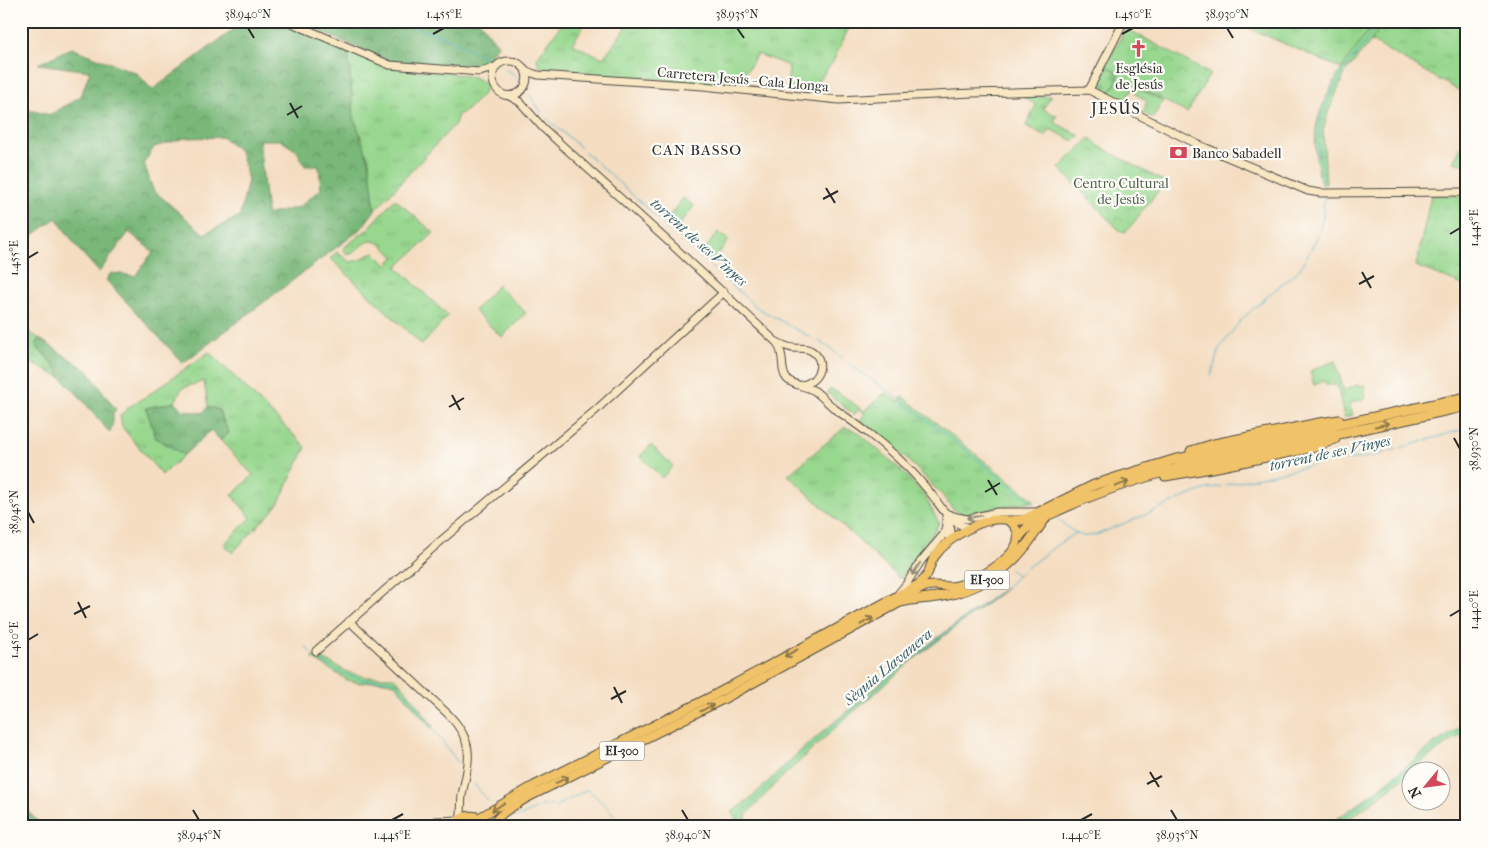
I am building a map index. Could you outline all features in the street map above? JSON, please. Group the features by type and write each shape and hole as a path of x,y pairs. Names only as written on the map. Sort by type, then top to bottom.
{"highway":[{"name":"EI-300","path":"1010,521 1023,520 1094,485 1173,460 1467,397"},
{"name":"EI-300","path":"1018,539 1029,525 1047,516 1097,493 1149,476 1215,459 1351,432 1467,406"},
{"name":"EI-300","path":"899,599 942,596 960,592 987,580 1010,564 1047,516"}],"main road":[{"name":"EI-300","path":"475,816 490,827 501,814 525,799 724,699 899,599 922,582 930,570 935,556 948,543 972,528 998,519 1010,521"},
{"path":"1010,521 1016,528 1018,539"},
{"name":"EI-300","path":"458,822 465,816 475,816 899,599 928,586 940,585 949,587 960,585 987,572 1009,554 1017,545 1018,539"},
{"path":"930,570 934,579 940,585"}],"street":[{"path":"287,21 390,65 480,72 503,62 514,61 525,70 527,77 524,106"},
{"path":"1124,21 1089,90 1208,149 1301,189 1314,192 1467,192"},
{"path":"497,66 492,75 493,82 498,91 517,100 524,106 543,128 724,292 775,341 782,351 782,367 787,378 819,394 886,446 904,463 946,513 960,525 972,528"},
{"name":"Carretera Jesús - Cala Llonga","path":"525,70 540,75 703,86 839,100 946,94 1089,90"},
{"path":"480,72 493,82"},
{"path":"508,96 517,94 540,75"},
{"path":"316,650 596,410 724,292"},
{"path":"775,341 796,349"},
{"path":"783,362 790,351 796,349 805,348 817,356 820,366 816,378 816,388 819,394"},
{"path":"802,385 816,378"},
{"path":"946,513 967,518 997,512 1038,512"},
{"path":"946,513 951,526 948,543"},
{"path":"899,599 903,589 922,561 944,534 946,513"},
{"path":"349,621 449,715 466,739 468,766 458,822 436,821 426,827"},
{"path":"462,802 475,816"},
{"path":"444,821 450,827"}],"green space":[{"path":"245,21 279,21 348,52 354,117 369,161 375,210 361,229 183,363 106,280 111,273 135,276 153,252 129,232 99,272 80,251 56,218 21,244 21,107 50,115 81,96 90,71 38,64 71,48 137,73 152,90","holes":["222,137 240,151 248,180 240,216 204,234 153,190 144,163 154,147 185,138","259,140 280,140 297,151 305,166 319,166 321,189 299,207 267,215"]},
{"path":"294,21 479,21 498,45 483,65 458,67 392,62"},
{"path":"564,21 587,21 572,44 603,58 631,21 852,21 833,62 808,93 787,92 789,66 757,54 738,86 544,70 539,67 537,58"},
{"path":"1233,21 1373,21 1367,34 1342,69"},
{"path":"1373,21 1382,21 1371,41 1345,73 1328,112 1323,131 1326,184 1321,184 1315,143 1319,115 1337,76"},
{"path":"1382,21 1467,21 1467,92 1456,89 1371,41"},
{"path":"1126,28 1210,74 1187,113 1163,100 1153,118 1143,113 1147,101 1134,93 1138,89 1162,100 1135,85 1123,102 1109,95 1120,74 1106,65"},
{"path":"348,52 389,68 443,72 474,77 486,84 484,93 467,110 458,115 455,124 375,210 369,161 354,117"},
{"path":"1106,65 1120,74 1109,95 1094,87"},
{"path":"1051,96 1043,109 1057,116 1054,122 1080,136 1074,141 1050,129 1046,136 1026,126 1036,105 1023,97"},
{"path":"1467,135 1467,165 1453,162 1455,158"},
{"name":"Centro Cultural de Jesús","path":"1090,138 1097,145 1165,182 1127,231 1121,232 1059,168"},
{"path":"1431,195 1467,196 1467,287 1416,266"},
{"path":"683,198 694,206 677,228 668,218"},
{"path":"395,199 434,233 397,267 448,316 422,345 330,258 337,252 350,262 359,260 374,252 387,265 394,257 383,246 374,241 364,243 352,254 347,254 343,248 368,229"},
{"path":"718,232 729,240 712,262 703,252"},
{"path":"498,285 526,313 502,337 474,311"},
{"path":"21,324 27,331 40,339 36,346 59,371 60,377 21,358"},
{"path":"40,339 88,371 116,410 113,413 110,433 80,397 60,377 59,371 35,345"},
{"path":"209,352 306,447 277,506 232,553 224,544 251,518 232,495 253,475 220,440 229,433 219,410 208,407 204,381 182,388 175,402 146,408 156,438 184,455 162,475 122,427 120,416 129,407"},
{"path":"1335,361 1344,391 1357,385 1366,386 1364,399 1349,403 1353,415 1344,417 1337,384 1327,385 1323,381 1314,385 1310,371"},
{"path":"830,389 839,393 864,411 885,393 899,402 903,397 1035,501 967,514 960,513 952,508 914,466 860,420 865,414 859,409 854,415 827,393"},
{"path":"175,402 182,410 202,413 208,407 218,410 229,433 220,440 211,430 184,455 156,438 146,408"},
{"path":"845,427 858,432 904,473 924,495 939,523 900,579 788,475"},
{"path":"651,445 673,466 662,478 640,456"},
{"path":"1007,588 914,659 845,719 779,780 747,814 744,827 741,827 732,812 751,798 798,753 900,666"},
{"path":"315,655 350,673 366,677 394,677 433,726 431,728 395,684 379,681 361,683 347,680 312,658"},
{"path":"1467,723 1467,731 1425,760 1414,760 1431,746"},
{"path":"1400,771 1400,780 1383,794 1338,827 1326,827"},
{"path":"21,805 44,827 21,827"}],"waterway":[{"name":"torrent de ses Vinyes","path":"392,21 453,40 491,61"},
{"path":"1324,184 1319,140 1323,113 1341,75 1367,40 1378,21"},
{"name":"torrent de ses Vinyes","path":"504,69 514,74 519,80"},
{"name":"torrent de ses Vinyes","path":"530,95 542,113"},
{"name":"torrent de ses Vinyes","path":"545,117 581,148"},
{"name":"torrent de ses Vinyes","path":"584,151 756,307 810,337"},
{"path":"1211,376 1219,349 1241,320 1299,270 1316,240 1323,218 1324,196"},
{"name":"torrent de ses Vinyes","path":"819,341 842,358"},
{"name":"torrent de ses Vinyes","path":"850,365 900,399 1034,504"},
{"name":"torrent de ses Vinyes","path":"1225,485 1335,460 1374,456 1467,428"},
{"name":"torrent de ses Vinyes","path":"1178,500 1203,490 1221,486"},
{"name":"torrent de ses Vinyes","path":"1160,508 1175,502"},
{"name":"torrent de ses Vinyes","path":"1057,519 1076,533 1088,536 1096,535 1157,510"},
{"path":"935,528 939,531"},
{"name":"Sèquia Llavanera","path":"721,827 735,820 792,762 898,670 1007,586 1025,569 1076,533"},
{"path":"1010,570 1018,575"},
{"path":"306,647 311,653"},
{"path":"314,657 350,676 364,680 389,680 396,682 459,764"},
{"path":"1331,827 1467,726"},
{"path":"474,784 488,801"},
{"path":"515,817 544,805 556,806 586,790 591,792 627,827"}],"place":[{"name":"Església de Jesús","path":"1139,48"},
{"name":"Banco Sabadell","path":"1178,153"}],"district":[{"name":"JESÚS","path":"1116,108"},
{"name":"CAN BASSO","path":"697,150"}]}
